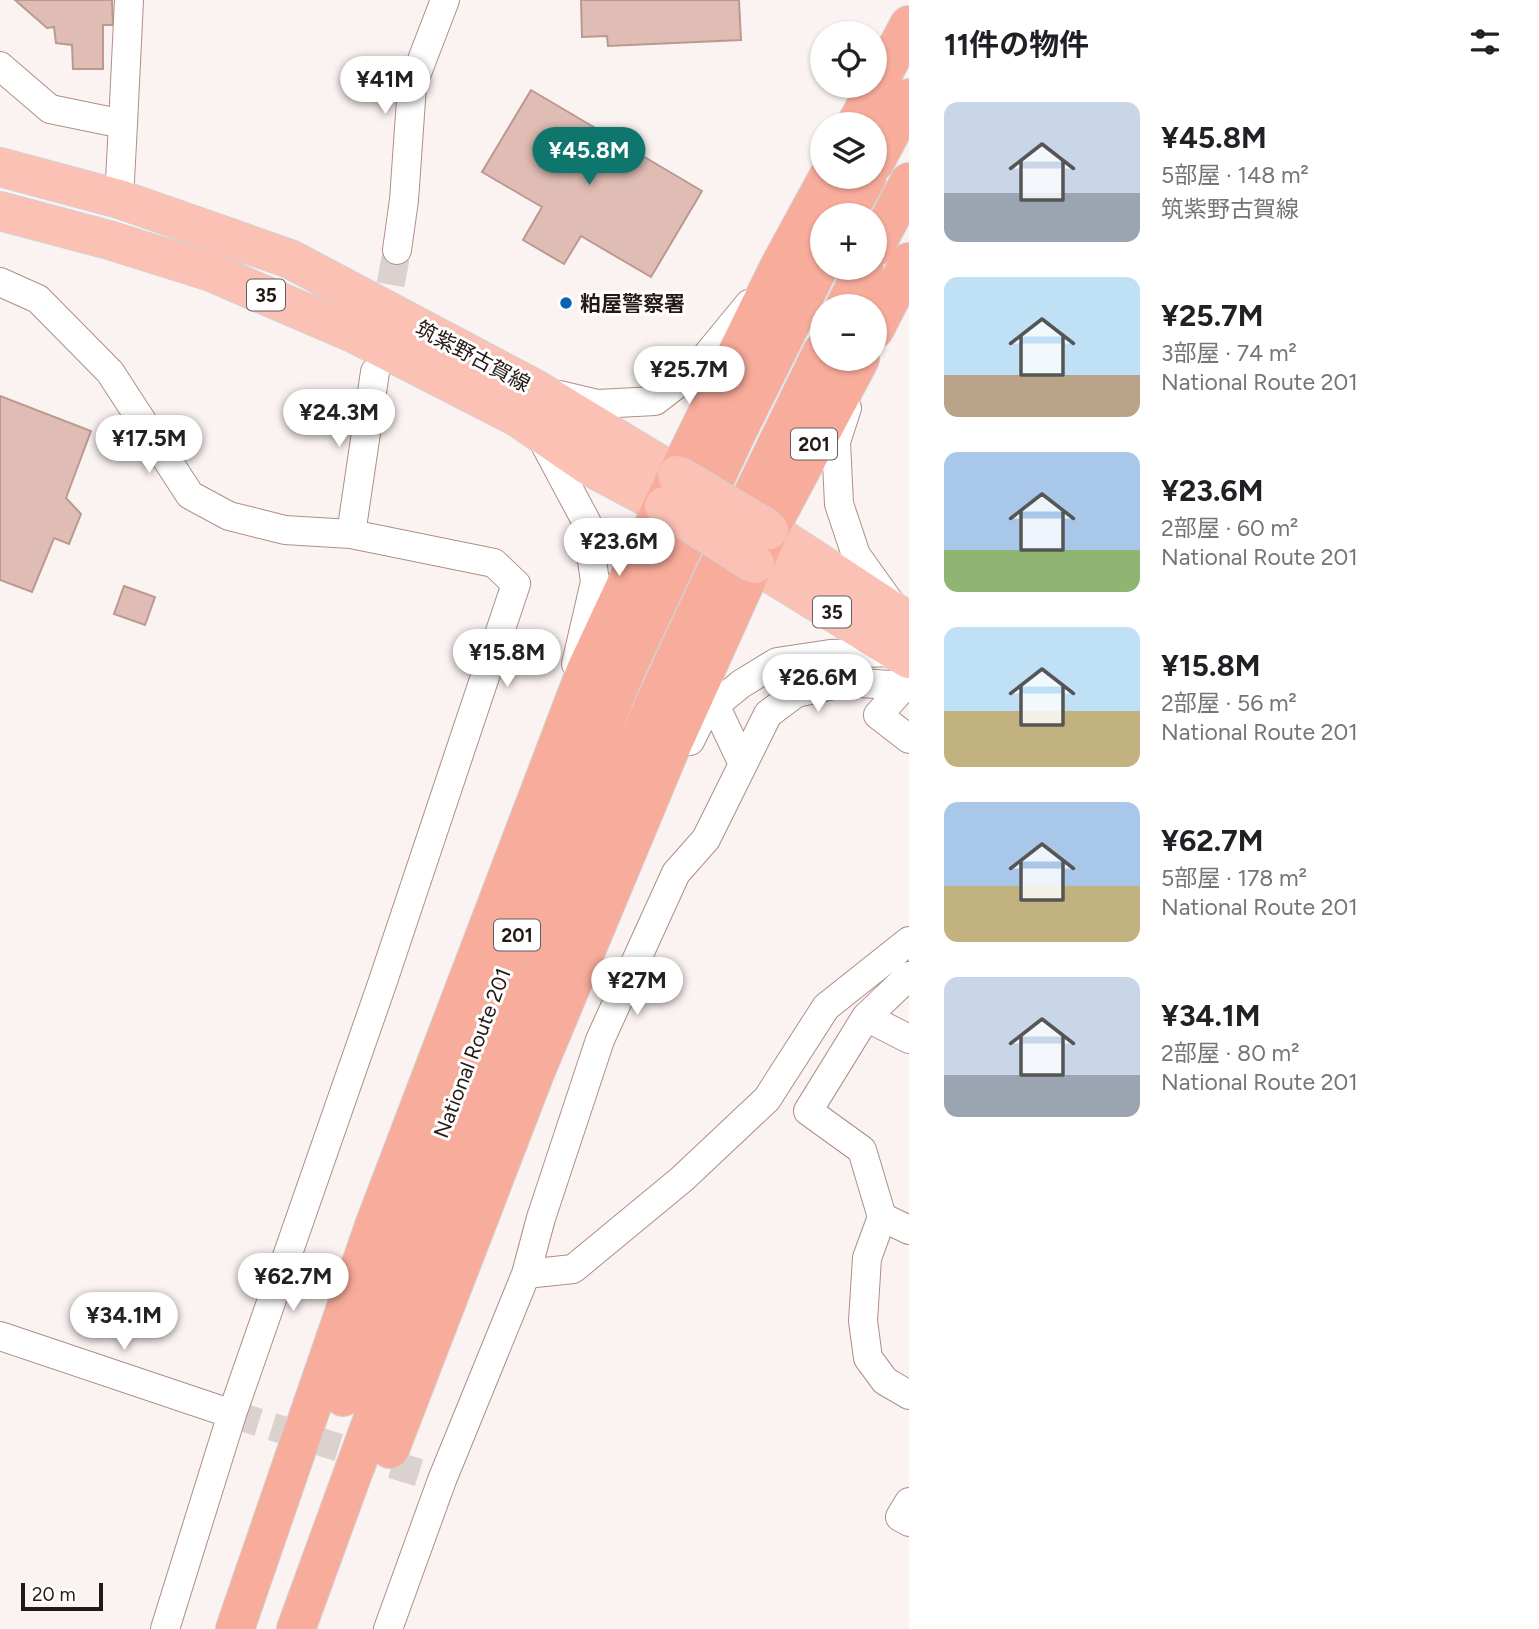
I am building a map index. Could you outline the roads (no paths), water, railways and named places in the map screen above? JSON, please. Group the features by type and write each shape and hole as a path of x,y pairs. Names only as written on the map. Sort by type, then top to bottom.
{"highway":[{"path":"862,112 909,25"},
{"path":"887,139 909,98"},
{"path":"887,224 909,182"},
{"name":"201","path":"235,1629 374,1226 586,670 779,267 821,189"},
{"path":"887,305 909,262"},
{"name":"National Route 201","path":"258,1629 306,1493 535,888 627,668 738,430 813,280"},
{"name":"National Route 201","path":"296,1629 455,1197 570,900 658,696 813,371"},
{"name":"201","path":"320,1629 579,965 669,752 762,547 855,371"}],"main road":[{"name":"筑紫野古賀線","path":"0,167 119,199 290,259 537,390 671,491 762,547 906,654"},
{"name":"筑紫野古賀線","path":"0,211 109,240 211,272 355,334 517,417 589,466 671,491"}],"street":[{"path":"119,199 129,0"},
{"path":"397,250 404,200 412,86 445,0"},
{"path":"0,66 50,109 123,124"},
{"path":"537,390 598,404 655,401 694,371 779,267"},
{"path":"0,282 38,299 110,372 190,495 229,516 285,530 351,534 494,563 516,584 377,997 232,1414 165,1629"},
{"path":"857,371 836,442 839,504 856,555 893,606 906,654 878,715 909,738"},
{"path":"351,534 375,372"},
{"path":"537,431 587,523 595,582 559,742"},
{"path":"579,965 611,894 703,715 741,684 778,662 830,654 906,654"},
{"path":"388,1629 442,1480 526,1274 541,1218 600,1040 676,873 706,839 768,714 796,694 847,682 906,654"},
{"path":"715,705 742,762"},
{"path":"526,1274 573,1269 682,1178 767,1099 826,1007 909,941"},
{"path":"909,976 866,1017 808,1111 862,1150 882,1217 867,1258 863,1321 867,1358 885,1381 909,1395"},
{"path":"866,1017 909,1039"},
{"path":"882,1217 909,1230"},
{"path":"0,1336 232,1414"},
{"path":"909,1502 900,1517 909,1522"}],"tunnel":[{"path":"383,326 397,250"},
{"path":"232,1414 442,1480"}],"place":[{"name":"粕屋警察署","path":"566,303"}]}
